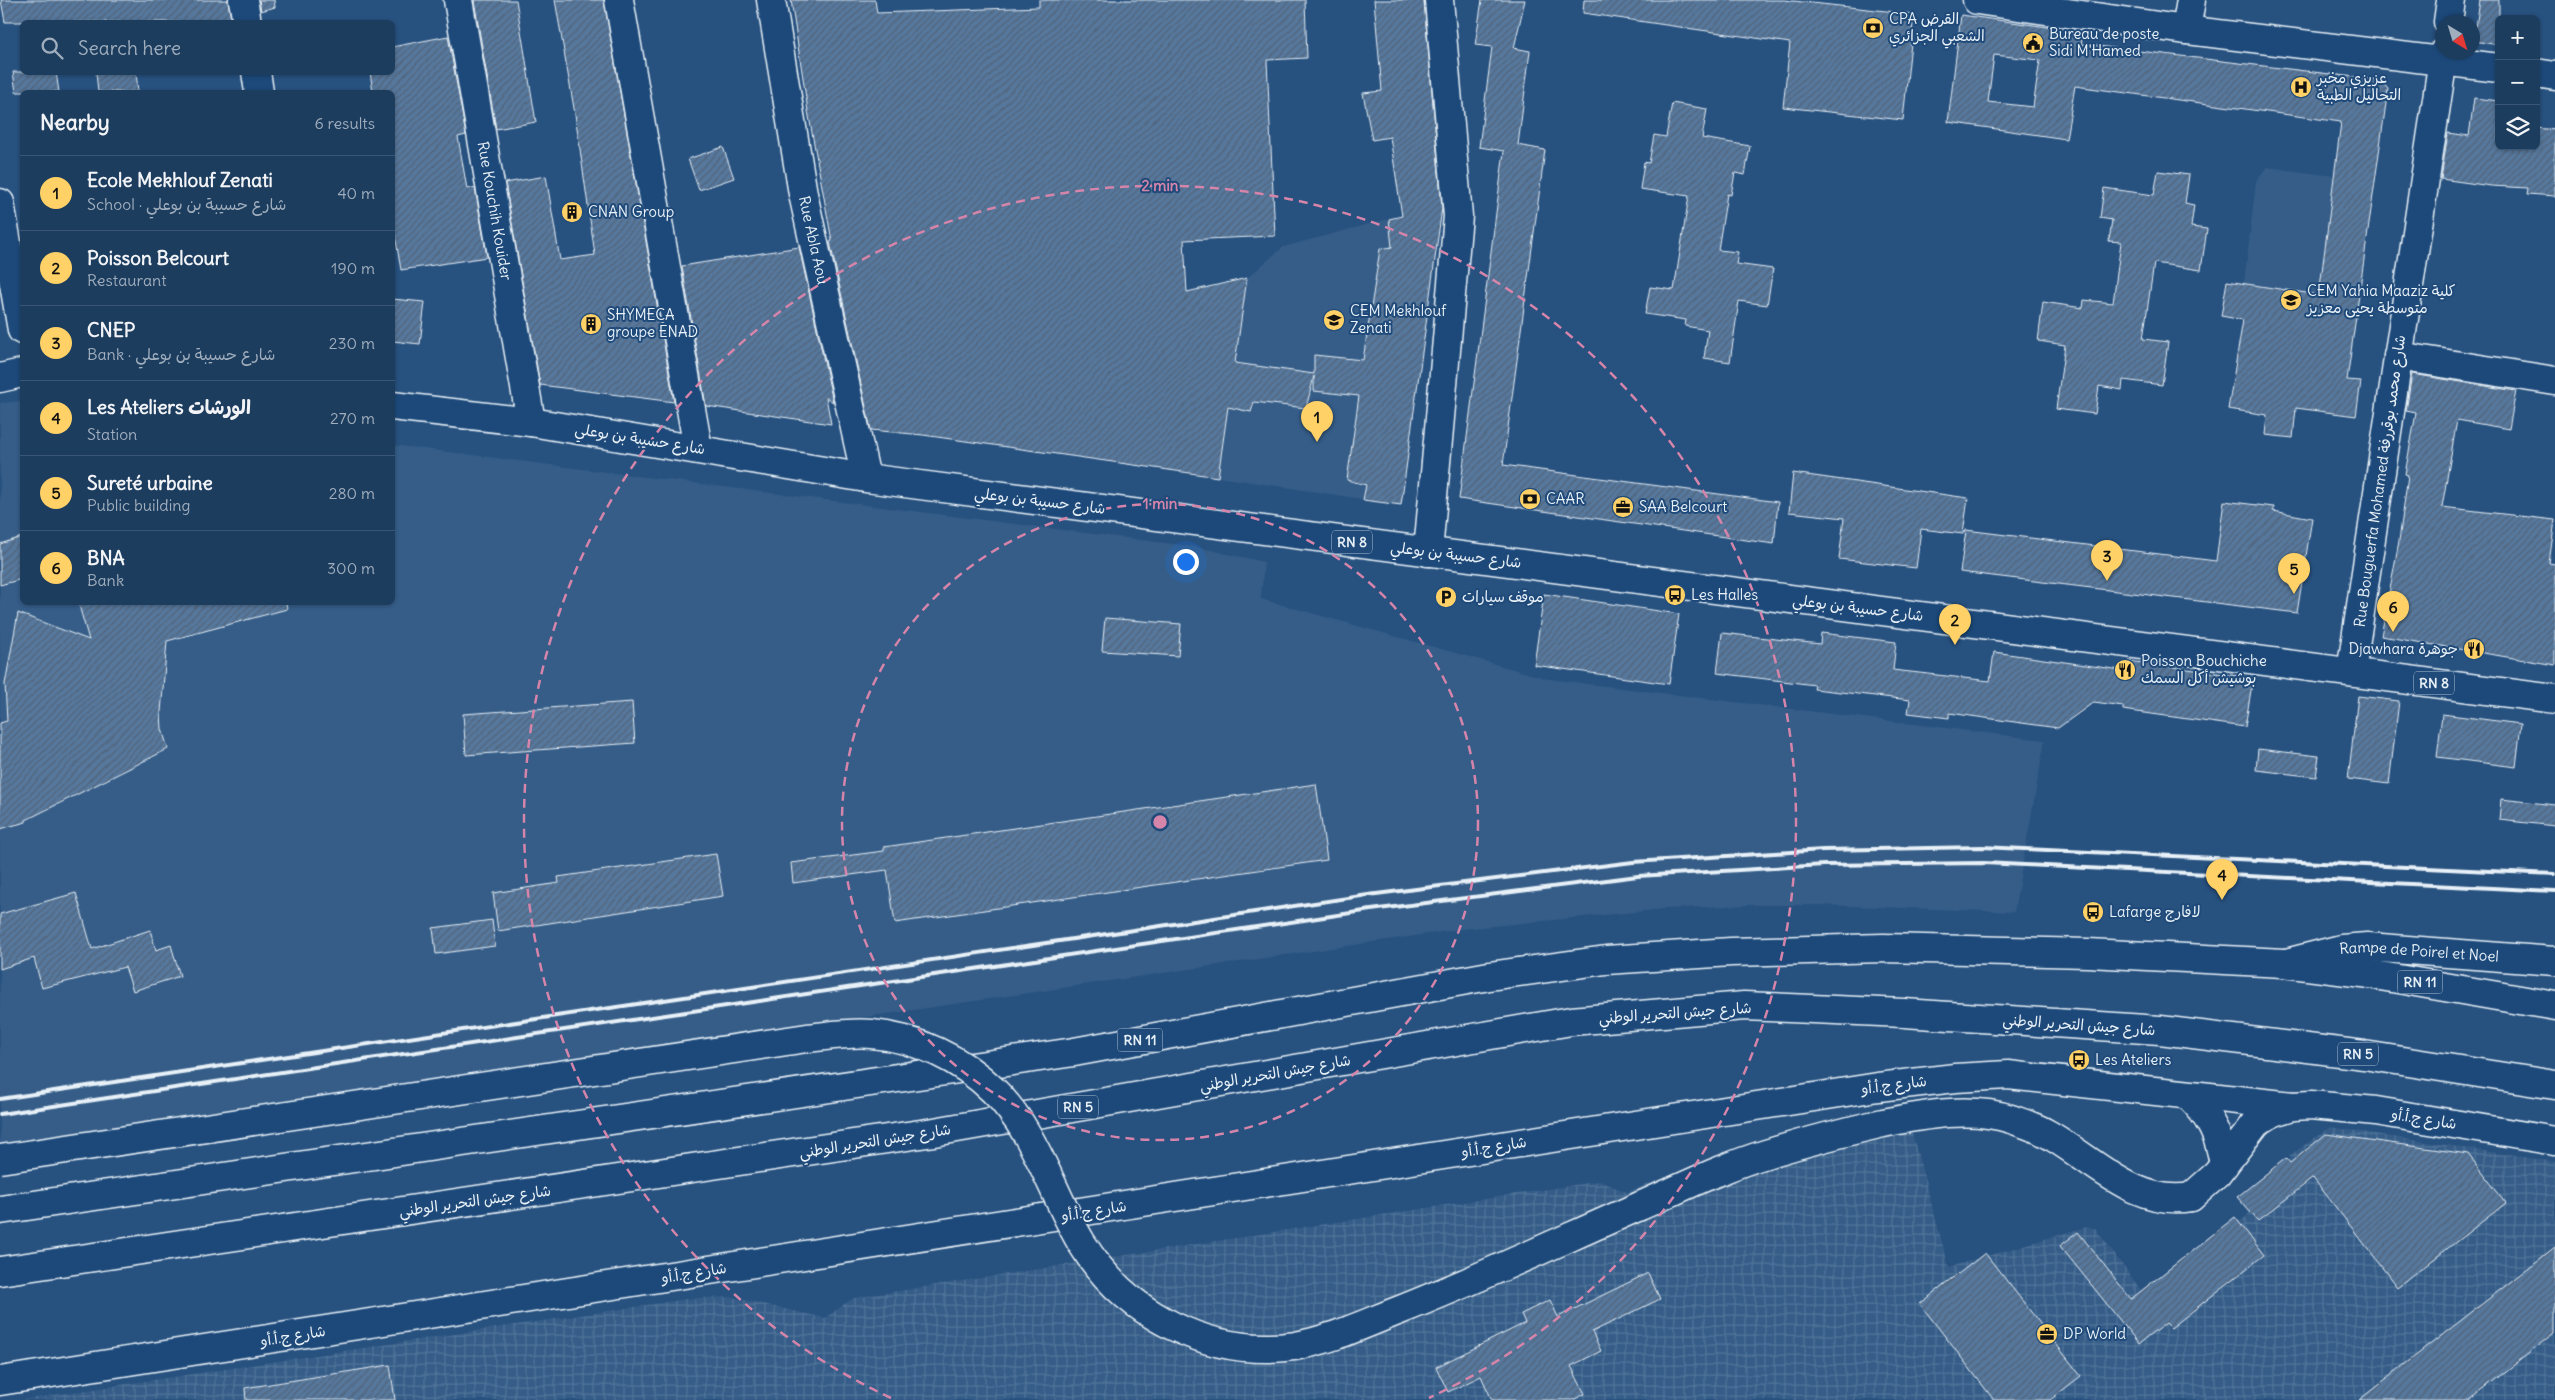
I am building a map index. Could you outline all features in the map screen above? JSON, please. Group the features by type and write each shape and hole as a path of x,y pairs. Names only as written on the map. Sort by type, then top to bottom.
{"main road":[{"path":"243,0 247,20"},
{"name":"Rue Kouchih Kouider","path":"458,0 531,422"},
{"path":"619,0 698,448"},
{"name":"Rue Abla Aou","path":"772,0 804,194 866,478"},
{"path":"1428,552 1458,216 1439,0"},
{"path":"1977,0 2186,30 2435,55"},
{"path":"2186,30 2191,0"},
{"path":"2449,15 2451,0"},
{"name":"Rue Bouguerfa Mohamed شارع محمد بوقررفة","path":"2351,672 2442,60"},
{"path":"2462,60 2495,67"},
{"path":"2540,74 2555,76"},
{"path":"256,75 259,90"},
{"path":"0,203 20,318"},
{"path":"2398,356 2555,381"},
{"path":"0,378 20,373"},
{"name":"شارع حسيبة بن بوعلي","path":"395,406 531,422 698,448 866,478 2351,672"},
{"name":"RN 8","path":"2351,672 2555,699"},
{"name":"Rampe de Poirel et Noel","path":"2284,963 2341,950 2367,947 2555,961"},
{"name":"RN 11","path":"0,1210 1074,1052 1489,976 1606,960 1731,952 1883,948 2088,952 2284,963 2363,973 2555,1006"},
{"name":"شارع جيش التحرير الوطني","path":"0,1271 934,1132 1571,1021 1744,1006 1913,1014 2160,1030 2364,1055 2555,1085"},
{"name":"شارع ج.أ.أو","path":"0,1159 807,1038 871,1034 934,1050 977,1075 995,1091 1024,1132 1092,1257 1118,1288 1137,1304 1171,1325 1193,1335 1247,1347 1296,1346 1337,1334 1426,1299 1764,1154 1839,1133 1919,1116 1975,1113 2008,1119 2045,1132 2122,1183 2142,1192 2175,1200 2191,1197 2224,1166 2256,1123 2273,1112 2293,1106"},
{"name":"شارع ج.أ.أو","path":"0,1381 1878,1087 1955,1078 2008,1075 2189,1096 2293,1106 2311,1105 2376,1111 2555,1141"},
{"path":"2189,1096 2201,1107 2214,1127 2222,1150 2224,1166"}],"shaded area":[{"name":"CEM Yahia Maaziz كلية متوسطة يحيى معزيز","path":"2267,167 2334,176 2321,276 2361,284 2349,372 2340,370 2338,379 2361,381 2356,416 2266,404 2258,414 2228,409 2243,320 2221,316 2227,281 2244,283 2256,181"},
{"path":"1441,209 1401,505 1218,477 1247,278 1283,247 1384,220"},
{"path":"20,401 20,605 395,605 395,445 1197,547 1264,562 1261,599 1549,679 2045,740 2014,912 1819,905 1751,905 1666,909 1462,929 0,1145 0,403"},
{"path":"1905,1108 1949,1267 2086,1227 2095,1228 2141,1290 2250,1214 2240,1201 2290,1163 2289,1156 2330,1127 2555,1162 2555,1400 21,1400 693,1298 731,1297 825,1318 853,1298 1599,1181 1627,1192 1782,1133"}],"building":[{"path":"1,0 228,0 231,19 20,20 20,22 5,22"},
{"path":"259,0 274,0 275,7 261,11"},
{"path":"474,0 516,0 536,122 496,129"},
{"path":"555,0 604,0 674,402 540,385 505,183 546,176 560,260 595,255 575,114"},
{"path":"791,0 875,0 877,13 1039,7 1039,0 1305,0 1307,58 1267,60 1275,236 1184,240 1187,292 1247,278 1235,363 1314,374 1314,355 1363,360 1380,249 1392,247 1389,219 1402,216 1390,137 1372,140 1363,93 1382,91 1374,0 1424,0 1442,208 1401,505 1363,500 1366,485 1347,480 1359,396 1314,391 1314,376 1306,408 1254,402 1251,412 1228,407 1218,477 923,435 871,430 830,242 832,241 808,111"},
{"path":"1482,0 1525,0 1514,48 1530,51 1518,145 1545,150 1503,465 1778,502 1774,544 1459,499 1504,151 1479,147 1492,47 1475,45"},
{"path":"1584,0 1784,0 1914,14 1903,120 1783,107 1790,43 1583,13"},
{"path":"2480,0 2499,0 2499,15 2495,15 2495,44 2480,42 2480,15 2478,15"},
{"path":"1961,15 2084,32 2081,44 2380,80 2388,89 2347,380 2361,381 2356,416 2296,408 2293,438 2265,435 2267,415 2228,409 2243,320 2221,316 2227,281 2319,295 2341,122 2075,86 2066,139 1948,122","holes":["1994,55 2040,60 2033,107 1988,102"]},
{"path":"448,36 466,135 458,137 467,189 475,188 487,257 401,270 395,235 395,90 373,90 370,75 395,75 395,46"},
{"path":"13,72 20,72 20,75 56,75 59,90 20,90 20,92 16,92"},
{"path":"96,75 136,75 138,90 98,90"},
{"path":"2474,98 2495,101 2495,150 2540,150 2540,128 2555,130 2555,196 2527,194 2528,188 2491,186 2441,179 2448,133 2469,136"},
{"path":"1672,103 1707,109 1702,138 1750,146 1745,175 1735,173 1731,195 1727,194 1718,250 1738,252 1736,264 1773,269 1767,305 1739,301 1730,362 1704,358 1708,330 1685,326 1686,320 1645,314 1650,287 1674,290 1689,196 1640,189 1644,162 1649,163 1654,135 1666,137"},
{"path":"723,147 734,178 699,190 688,159"},
{"path":"2158,171 2189,175 2185,203 2194,205 2191,227 2207,229 2201,270 2154,263 2143,339 2168,342 2162,385 2123,380 2122,390 2099,386 2095,414 2056,409 2065,345 2038,341 2043,302 2083,308 2084,300 2113,303 2121,242 2109,241 2112,220 2100,218 2104,188 2154,195"},
{"path":"799,247 833,402 826,397 831,424 706,406 682,266"},
{"path":"395,299 425,302 420,344 395,341"},
{"path":"2412,374 2516,391 2509,429 2457,420 2442,507 2555,520 2549,563 2555,564 2555,665 2381,636 2399,541 2408,475 2405,474 2416,413 2406,411"},
{"path":"1793,473 1968,498 1963,534 1921,529 1916,568 1839,559 1844,518 1789,512"},
{"path":"2224,501 2274,507 2273,511 2312,518 2297,613 1960,572 1966,530 2216,561"},
{"path":"20,538 20,580 0,585 0,544"},
{"path":"1544,594 1679,614 1669,684 1534,665"},
{"path":"79,605 286,605 287,609 167,641 161,712 162,729 168,749 26,820 26,822 0,829 0,723 7,721 5,684 18,613 89,640"},
{"path":"1105,618 1181,624 1178,656 1102,651"},
{"path":"1722,633 1820,644 1821,633 1896,642 1893,670 1990,681 1994,652 2128,671 2129,661 2253,678 2245,727 2123,710 2123,706 2094,702 2058,728 1949,713 1949,718 1908,713 1910,700 1814,689 1815,685 1717,673"},
{"path":"2358,696 2399,701 2389,784 2348,779"},
{"path":"632,702 635,743 466,755 463,714"},
{"path":"2442,714 2521,724 2516,767 2437,757"},
{"path":"2258,749 2319,756 2316,777 2256,770"},
{"path":"1316,784 1327,860 895,923 887,870 793,883 791,863 884,851 884,847"},
{"path":"2501,799 2555,805 2555,826 2499,820"},
{"path":"716,854 723,896 498,931 493,893 559,883 558,877"},
{"path":"76,893 92,949 150,930 156,950 171,945 180,976 133,991 125,967 42,988 34,958 0,969 0,914"},
{"path":"492,920 495,946 436,954 433,928"},
{"path":"2326,1134 2468,1154 2506,1203 2398,1287 2313,1178 2258,1221 2237,1197 2286,1158 2290,1163"},
{"path":"2235,1217 2264,1255 2171,1328 2166,1323 2139,1344 2060,1246 2078,1232 2131,1299"},
{"path":"2555,1247 2555,1333 2469,1400 2359,1400"},
{"path":"1985,1253 2081,1376 2050,1400 1994,1400 1920,1304"},
{"path":"1648,1273 1660,1299 1592,1332 1601,1351 1571,1366 1585,1394 1573,1400 1492,1400 1481,1376 1448,1392 1436,1367 1525,1323 1521,1314 1550,1300 1558,1317"},
{"path":"390,1365 395,1400 246,1400 245,1388"}],"railway":[{"path":"0,1099 1368,895 1633,862 1823,850 1982,847 2555,874"},
{"path":"0,1114 1371,910 1638,876 1824,865 1984,863 2555,891"}],"place":[{"name":"CPA القرض الشعبي الجزائري","path":"1873,28"},
{"name":"Bureau de poste Sidi M'Hamed","path":"2033,43"},
{"name":"عزيزي مخبر التحاليل الطبية","path":"2301,87"},
{"name":"CNAN Group","path":"572,212"},
{"name":"CEM Yahia Maaziz كلية متوسطة يحيى معزيز","path":"2291,300"},
{"name":"CEM Mekhlouf Zenati","path":"1334,320"},
{"name":"SHYMECA groupe ENAD","path":"591,324"},
{"name":"Ecole Mekhlouf Zenati","path":"1317,442"},
{"name":"CAAR","path":"1530,499"},
{"name":"SAA Belcourt","path":"1623,507"},
{"name":"CNEP","path":"2107,581"},
{"name":"Sureté urbaine","path":"2294,594"},
{"name":"Les Halles","path":"1675,595"},
{"name":"موقف سيارات","path":"1446,597"},
{"name":"BNA","path":"2393,632"},
{"name":"Poisson Belcourt","path":"1955,645"},
{"name":"Djawhara جوهرة","path":"2474,649"},
{"name":"Poisson Bouchiche بوشيش أكل السمك","path":"2125,670"},
{"name":"Les Ateliers الورشات","path":"2222,900"},
{"name":"Lafarge لافارج","path":"2093,912"},
{"name":"Les Ateliers","path":"2079,1060"},
{"name":"DP World","path":"2047,1334"}]}
